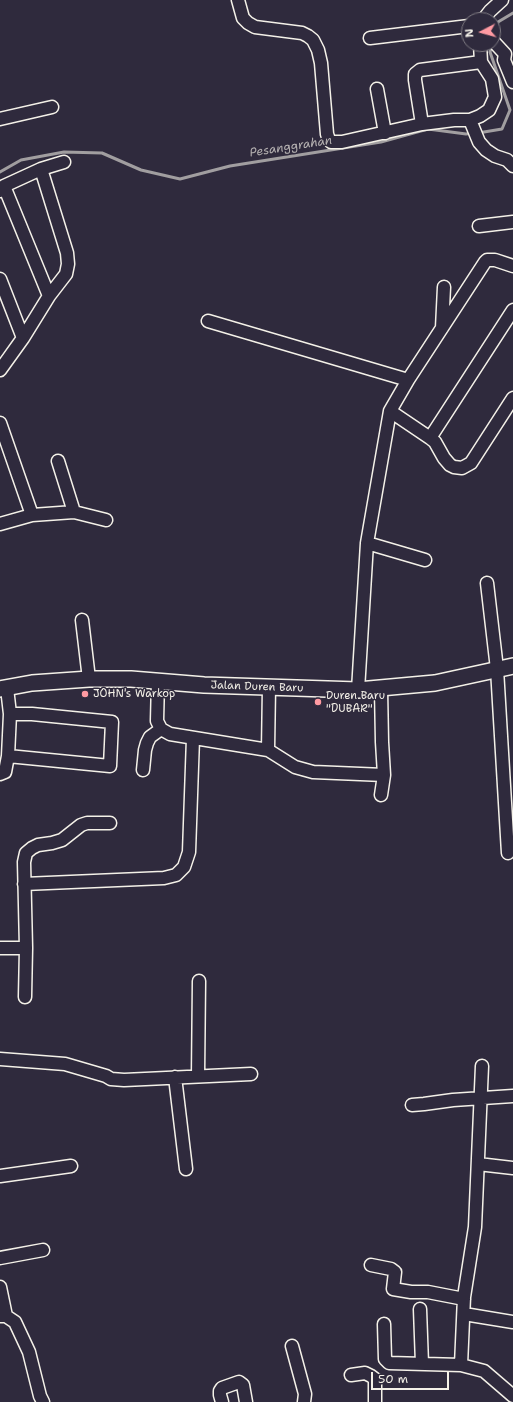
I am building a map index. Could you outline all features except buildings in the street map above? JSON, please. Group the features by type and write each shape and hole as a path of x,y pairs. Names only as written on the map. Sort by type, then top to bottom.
{"street":[{"path":"238,0 243,18 255,27 302,33 313,40 318,50 321,63 327,134 329,140 335,143 422,124 472,124 489,110 495,97 492,79 481,62 480,52"},
{"path":"489,12 502,0"},
{"path":"370,38 461,27"},
{"path":"509,53 504,60 513,82"},
{"path":"422,124 414,80 415,74 420,70 481,62"},
{"path":"377,89 385,132"},
{"path":"0,119 52,107"},
{"path":"472,124 479,142 486,150 495,156 506,160 513,166"},
{"path":"49,296 2,188 42,169 64,162"},
{"path":"0,370 23,338 49,296 66,274 68,264 67,253 42,169"},
{"path":"479,226 513,222"},
{"path":"358,690 367,543 390,411 408,380 485,262 487,260 495,260 513,266"},
{"path":"0,279 23,338"},
{"path":"442,329 444,287"},
{"path":"430,438 513,310"},
{"path":"208,321 408,380"},
{"path":"390,411 435,442 444,458 450,465 458,468 466,467 471,464 513,398"},
{"path":"0,423 32,515"},
{"path":"58,461 74,512"},
{"path":"0,524 32,515 74,512 106,520"},
{"path":"367,543 425,560"},
{"path":"487,583 508,784 508,853"},
{"path":"82,620 89,679"},
{"name":"Jalan Duren Baru","path":"4,688 32,683 89,679 131,679 204,686 358,690 435,683 513,666"},
{"path":"158,681 157,721 161,729 170,734 268,750 295,766 313,772 384,775"},
{"path":"0,774 5,772 8,756 10,714 4,688"},
{"path":"268,750 269,688"},
{"path":"381,689 384,775 381,795"},
{"path":"8,756 110,766 112,722 32,714 10,714"},
{"path":"143,770 144,750 147,743 150,737 161,729"},
{"path":"24,884 164,878 176,875 184,867 189,852 193,738"},
{"path":"25,997 26,948 24,862 26,853 38,845 62,840 87,822 110,823"},
{"path":"0,948 26,948"},
{"path":"198,1076 199,981"},
{"path":"0,1059 65,1064 112,1079 124,1080 250,1074"},
{"path":"461,1365 464,1299 475,1227 482,1066"},
{"path":"175,1077 186,1169"},
{"path":"412,1105 480,1097 513,1096"},
{"path":"478,1164 513,1168"},
{"path":"0,1176 71,1166"},
{"path":"0,1258 43,1250"},
{"path":"371,1265 391,1269 395,1272 394,1289 411,1292 428,1292 464,1299"},
{"path":"0,1287 3,1316 15,1322 20,1332 29,1352 40,1396 44,1402"},
{"path":"420,1309 422,1364"},
{"path":"464,1314 513,1322"},
{"path":"384,1324 385,1359 389,1363 461,1365 484,1371 513,1396"},
{"path":"292,1346 305,1394 304,1402"},
{"path":"351,1375 365,1373 375,1379 375,1402"},
{"path":"222,1402 220,1395 222,1388 239,1382 242,1385 246,1402"}],"waterway":[{"name":"Pesanggrahan","path":"501,20 513,13"},
{"name":"Pesanggrahan","path":"478,133 502,129 510,110 490,52"},
{"name":"Pesanggrahan","path":"0,172 21,160 64,152 102,153 141,170 180,179 230,166 381,142 428,129 466,134 473,133"}],"place":[{"name":"JOHN's Warkop","path":"85,694"},
{"name":"Duren Baru \"DUBAR\"","path":"318,702"}]}
